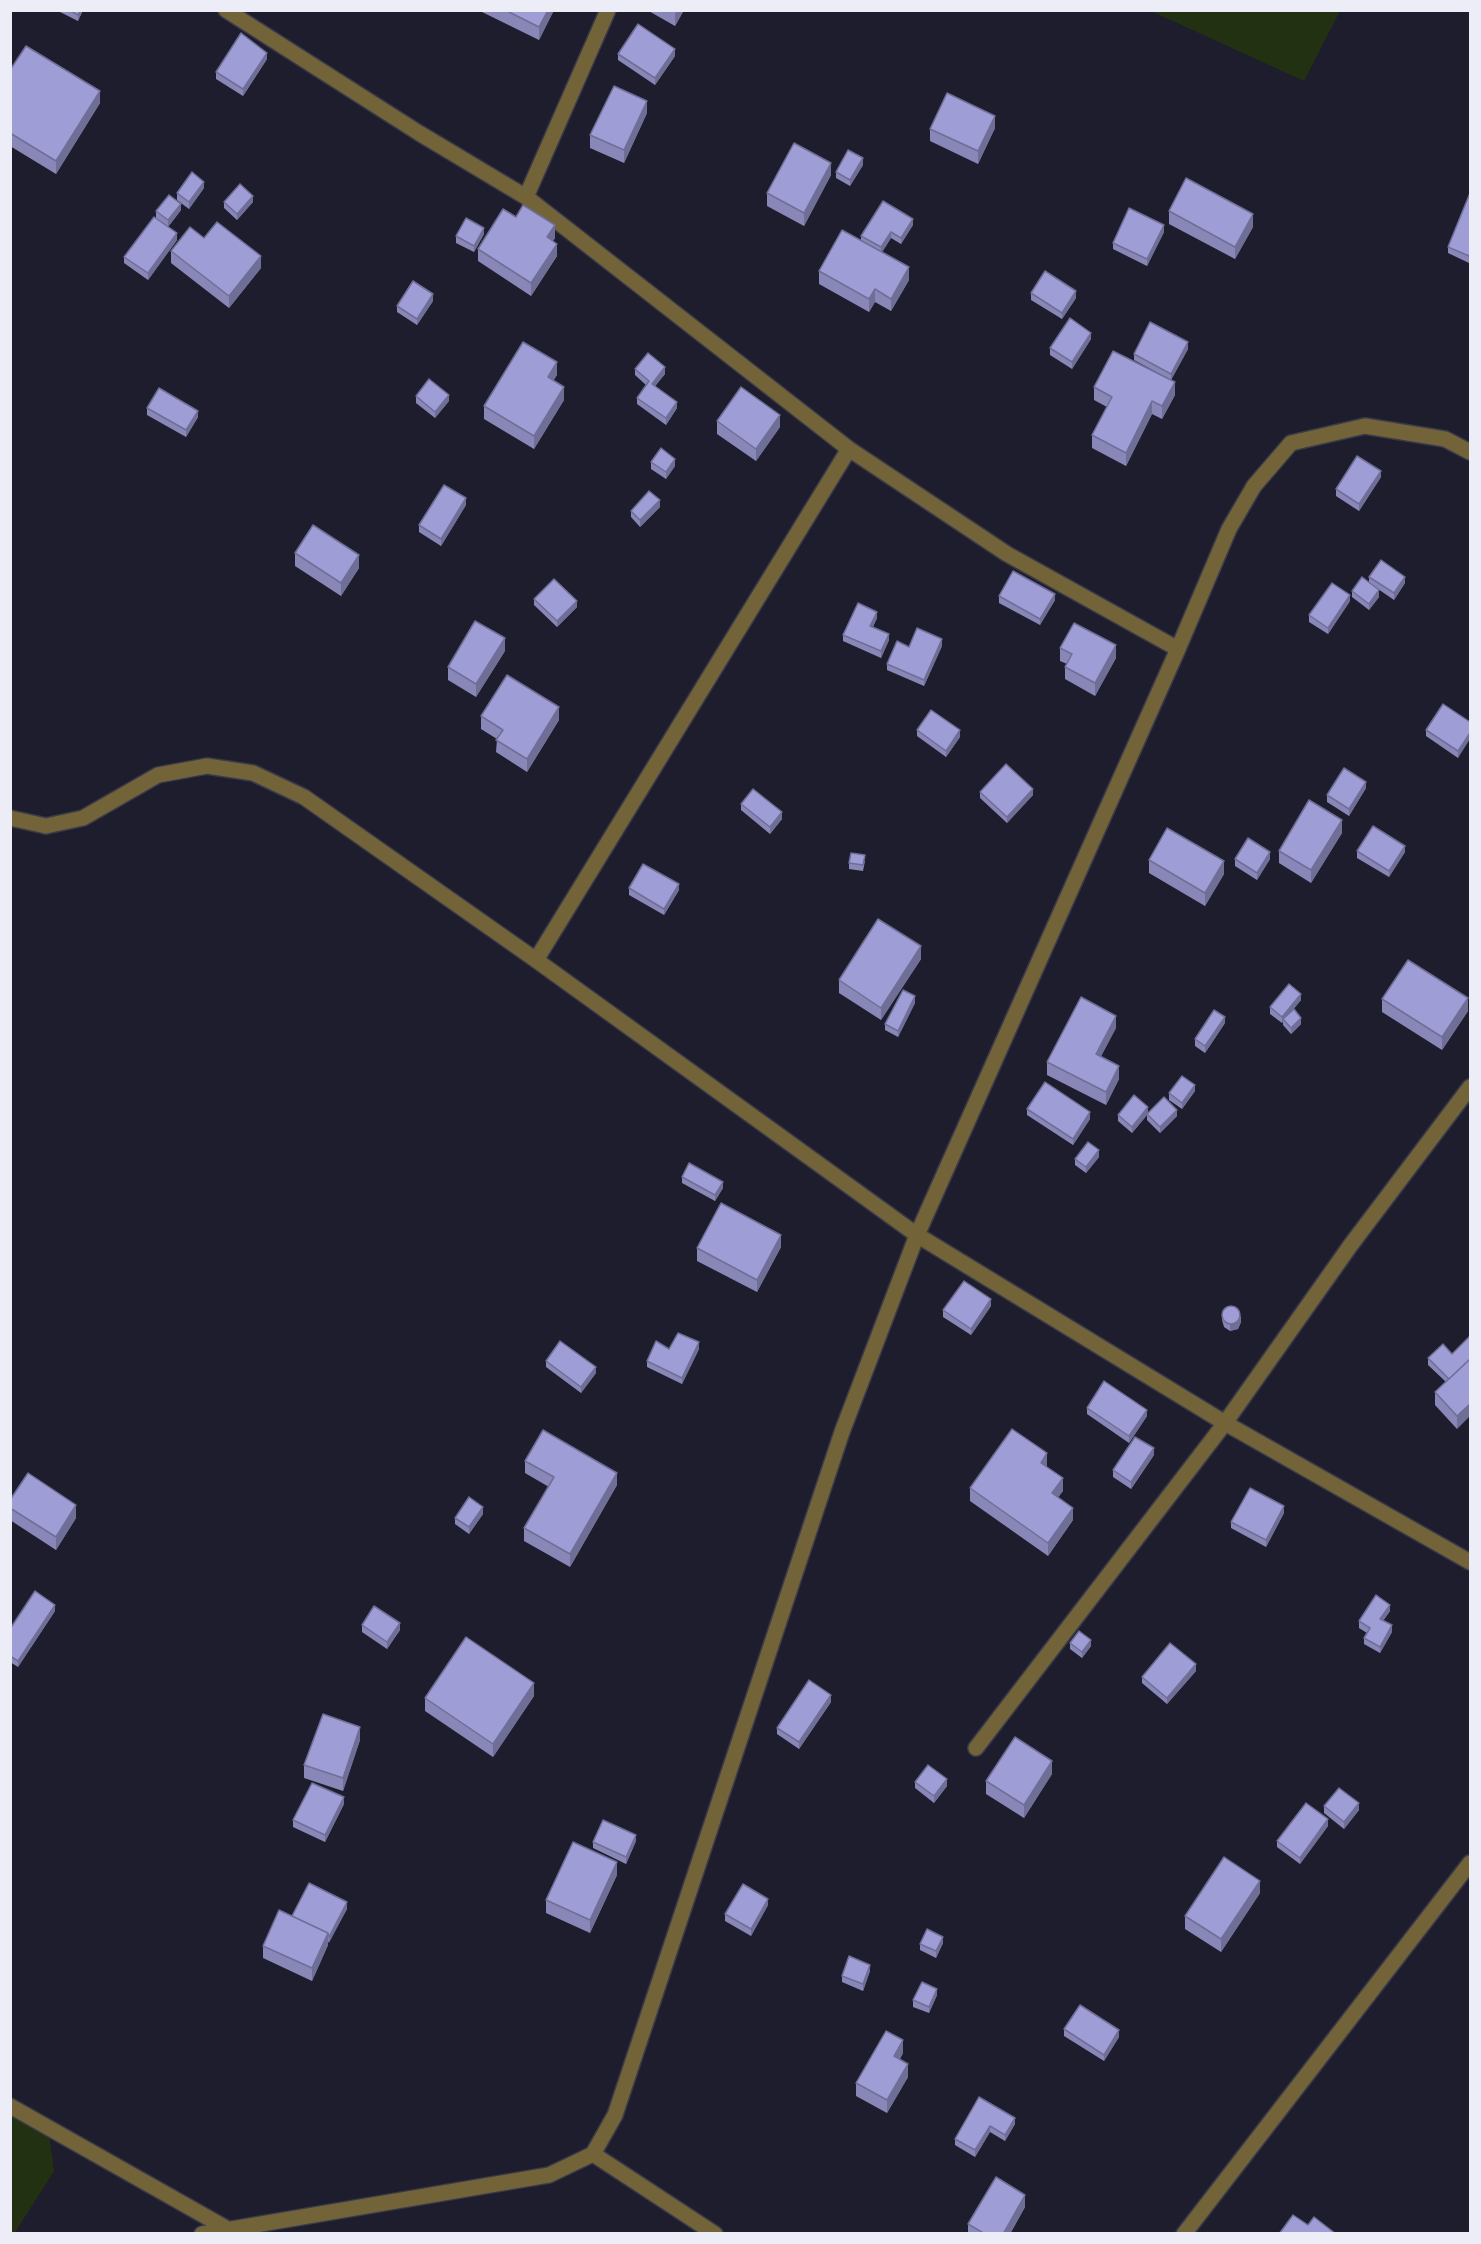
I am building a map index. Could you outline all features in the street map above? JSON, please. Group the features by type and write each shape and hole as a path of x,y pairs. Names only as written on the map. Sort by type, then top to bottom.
{"street":[{"path":"226,10 419,133 526,197 849,449 1007,554 1178,649"},
{"path":"526,197 608,10"},
{"path":"202,2234 226,2228 549,2175 593,2154 615,2115 842,1432 917,1235 1178,649 1229,529 1254,486 1291,443 1365,426 1445,439 1470,452"},
{"path":"536,960 849,449"},
{"path":"10,818 46,826 82,818 158,775 207,766 253,773 304,797 536,960 917,1235 1225,1423 1470,1562"},
{"path":"976,1748 1225,1423 1350,1246 1470,1087"},
{"path":"1184,2234 1470,1863"},
{"path":"10,2106 226,2228"},
{"path":"593,2154 715,2234"}],"green space":[{"path":"1151,11 1340,11 1304,81"},
{"path":"10,2111 49,2133 54,2171 14,2234 10,2233"}],"building":[{"path":"69,10 80,10 78,15"},
{"path":"505,10 548,10 539,27"},
{"path":"638,24 675,49 655,78 618,54"},
{"path":"241,33 267,53 243,89 216,72"},
{"path":"26,46 100,91 56,161 10,133 10,70"},
{"path":"614,86 647,101 624,150 590,135"},
{"path":"947,93 995,116 978,151 930,129"},
{"path":"794,143 831,163 804,213 767,193"},
{"path":"848,150 863,158 850,180 836,172"},
{"path":"192,172 204,182 189,202 177,193"},
{"path":"1186,178 1253,214 1235,247 1169,211"},
{"path":"240,184 253,196 237,214 224,202"},
{"path":"1470,193 1470,253 1469,256 1448,247"},
{"path":"169,195 181,204 168,220 156,211"},
{"path":"883,201 913,219 901,238 891,232 881,247 861,236"},
{"path":"523,205 555,225 547,237 557,244 531,283 478,249 503,209 516,217"},
{"path":"1129,208 1164,225 1147,259 1113,243"},
{"path":"154,217 177,233 148,273 124,257"},
{"path":"466,218 484,228 474,246 456,236"},
{"path":"217,222 261,256 229,296 171,251 190,227 204,238"},
{"path":"842,230 909,267 891,299 875,289 869,299 819,271"},
{"path":"1045,271 1076,291 1062,313 1031,293"},
{"path":"413,281 433,294 417,319 397,306"},
{"path":"1070,318 1091,333 1072,362 1050,348"},
{"path":"1150,322 1188,342 1171,374 1134,354"},
{"path":"523,342 557,362 548,377 564,387 534,436 484,406"},
{"path":"1113,351 1175,382 1162,406 1152,401 1126,453 1092,435 1112,397 1094,387"},
{"path":"648,353 665,367 652,384 677,402 666,418 637,398 649,381 635,369"},
{"path":"429,379 449,395 435,412 416,396"},
{"path":"741,387 780,415 756,449 717,421"},
{"path":"159,388 198,411 186,430 147,408"},
{"path":"661,448 675,459 666,472 651,462"},
{"path":"1357,456 1381,471 1359,504 1336,489"},
{"path":"444,485 466,498 441,539 419,525"},
{"path":"649,491 660,500 640,520 631,511"},
{"path":"313,525 359,555 341,583 295,553"},
{"path":"1381,560 1405,577 1394,593 1369,577"},
{"path":"1013,571 1055,594 1040,619 999,596"},
{"path":"1362,577 1379,590 1369,604 1352,591"},
{"path":"554,579 577,601 557,621 534,599"},
{"path":"1332,583 1350,595 1328,628 1309,615"},
{"path":"858,603 877,612 870,626 889,634 881,651 843,635"},
{"path":"475,621 505,638 476,684 448,667"},
{"path":"1074,623 1116,645 1095,683 1065,667 1072,654 1060,648"},
{"path":"917,628 942,639 924,680 887,664 897,641 909,647"},
{"path":"507,675 559,707 527,759 496,740 503,730 481,716"},
{"path":"1443,704 1470,722 1470,733 1458,751 1426,730"},
{"path":"931,710 960,730 946,751 917,730"},
{"path":"1006,764 1033,789 1007,817 980,792"},
{"path":"1344,768 1366,782 1349,809 1327,795"},
{"path":"753,789 782,812 770,827 741,804"},
{"path":"1309,800 1342,820 1311,870 1279,851"},
{"path":"1373,826 1405,846 1389,871 1357,851"},
{"path":"1167,828 1224,861 1205,893 1149,860"},
{"path":"1248,838 1270,852 1257,873 1235,859"},
{"path":"851,853 865,855 863,865 849,863"},
{"path":"643,864 679,884 664,909 629,888"},
{"path":"878,919 921,946 881,1008 839,980"},
{"path":"1408,960 1468,998 1442,1037 1382,999"},
{"path":"1289,984 1301,994 1282,1017 1270,1007"},
{"path":"903,990 915,996 898,1031 885,1024"},
{"path":"1081,997 1116,1016 1096,1054 1119,1066 1106,1092 1047,1062"},
{"path":"1294,1009 1301,1018 1291,1028 1283,1019"},
{"path":"1214,1010 1225,1017 1205,1046 1195,1039"},
{"path":"1182,1076 1195,1085 1182,1103 1169,1093"},
{"path":"1045,1082 1090,1112 1073,1139 1027,1109"},
{"path":"1134,1095 1148,1107 1132,1127 1118,1115"},
{"path":"1164,1097 1177,1110 1160,1127 1147,1114"},
{"path":"1088,1142 1099,1150 1086,1167 1075,1159"},
{"path":"689,1163 723,1182 715,1195 682,1177"},
{"path":"721,1203 781,1235 757,1280 697,1248"},
{"path":"964,1281 991,1299 971,1329 943,1310"},
{"path":"1227,1306 1235,1306 1240,1311 1238,1322 1227,1324 1222,1319 1222,1311"},
{"path":"678,1333 699,1342 682,1378 647,1361 656,1341 669,1349"},
{"path":"1470,1336 1470,1359 1449,1379 1428,1358 1443,1344 1452,1354"},
{"path":"560,1341 596,1367 581,1387 546,1361"},
{"path":"1470,1359 1470,1404 1457,1416 1435,1392"},
{"path":"1104,1381 1147,1410 1129,1436 1087,1408"},
{"path":"1012,1429 1047,1453 1041,1463 1063,1478 1052,1493 1073,1508 1048,1543 970,1488"},
{"path":"543,1430 617,1473 570,1554 524,1528 554,1477 525,1461"},
{"path":"1135,1437 1154,1448 1131,1482 1113,1470"},
{"path":"28,1473 76,1505 56,1537 10,1508 10,1500"},
{"path":"1250,1488 1284,1506 1266,1540 1231,1522"},
{"path":"469,1497 483,1507 469,1527 455,1518"},
{"path":"35,1591 55,1605 18,1661 10,1656 10,1629"},
{"path":"1376,1595 1390,1605 1380,1619 1392,1625 1380,1647 1364,1638 1370,1628 1359,1621"},
{"path":"374,1606 400,1623 387,1642 362,1625"},
{"path":"1079,1631 1091,1640 1082,1652 1070,1643"},
{"path":"466,1637 534,1683 493,1744 425,1698"},
{"path":"1170,1643 1196,1664 1167,1698 1142,1677"},
{"path":"809,1680 831,1695 799,1742 777,1728"},
{"path":"323,1714 360,1727 343,1778 304,1765"},
{"path":"1015,1737 1052,1761 1024,1805 986,1781"},
{"path":"928,1765 947,1779 934,1796 915,1782"},
{"path":"312,1783 344,1797 325,1835 293,1820"},
{"path":"1339,1788 1359,1803 1344,1822 1324,1806"},
{"path":"1306,1803 1328,1819 1300,1858 1277,1841"},
{"path":"603,1820 636,1835 626,1857 593,1842"},
{"path":"573,1842 617,1862 590,1920 546,1900"},
{"path":"1224,1857 1260,1881 1221,1939 1185,1916"},
{"path":"309,1883 347,1902 329,1937 328,1933 292,1916"},
{"path":"743,1884 768,1899 751,1929 725,1914"},
{"path":"279,1910 328,1933 312,1968 263,1946"},
{"path":"927,1929 943,1937 936,1951 920,1944"},
{"path":"849,1956 870,1965 863,1984 842,1976"},
{"path":"922,1982 937,1989 929,2007 913,2000"},
{"path":"1080,2005 1119,2030 1104,2055 1064,2029"},
{"path":"886,2031 903,2040 894,2056 908,2064 887,2100 856,2083"},
{"path":"979,2097 1015,2118 1005,2135 990,2126 975,2150 955,2139"},
{"path":"996,2177 1025,2195 1003,2234 985,2234 968,2224"},
{"path":"1293,2215 1308,2225 1314,2217 1336,2234 1279,2234"}]}
